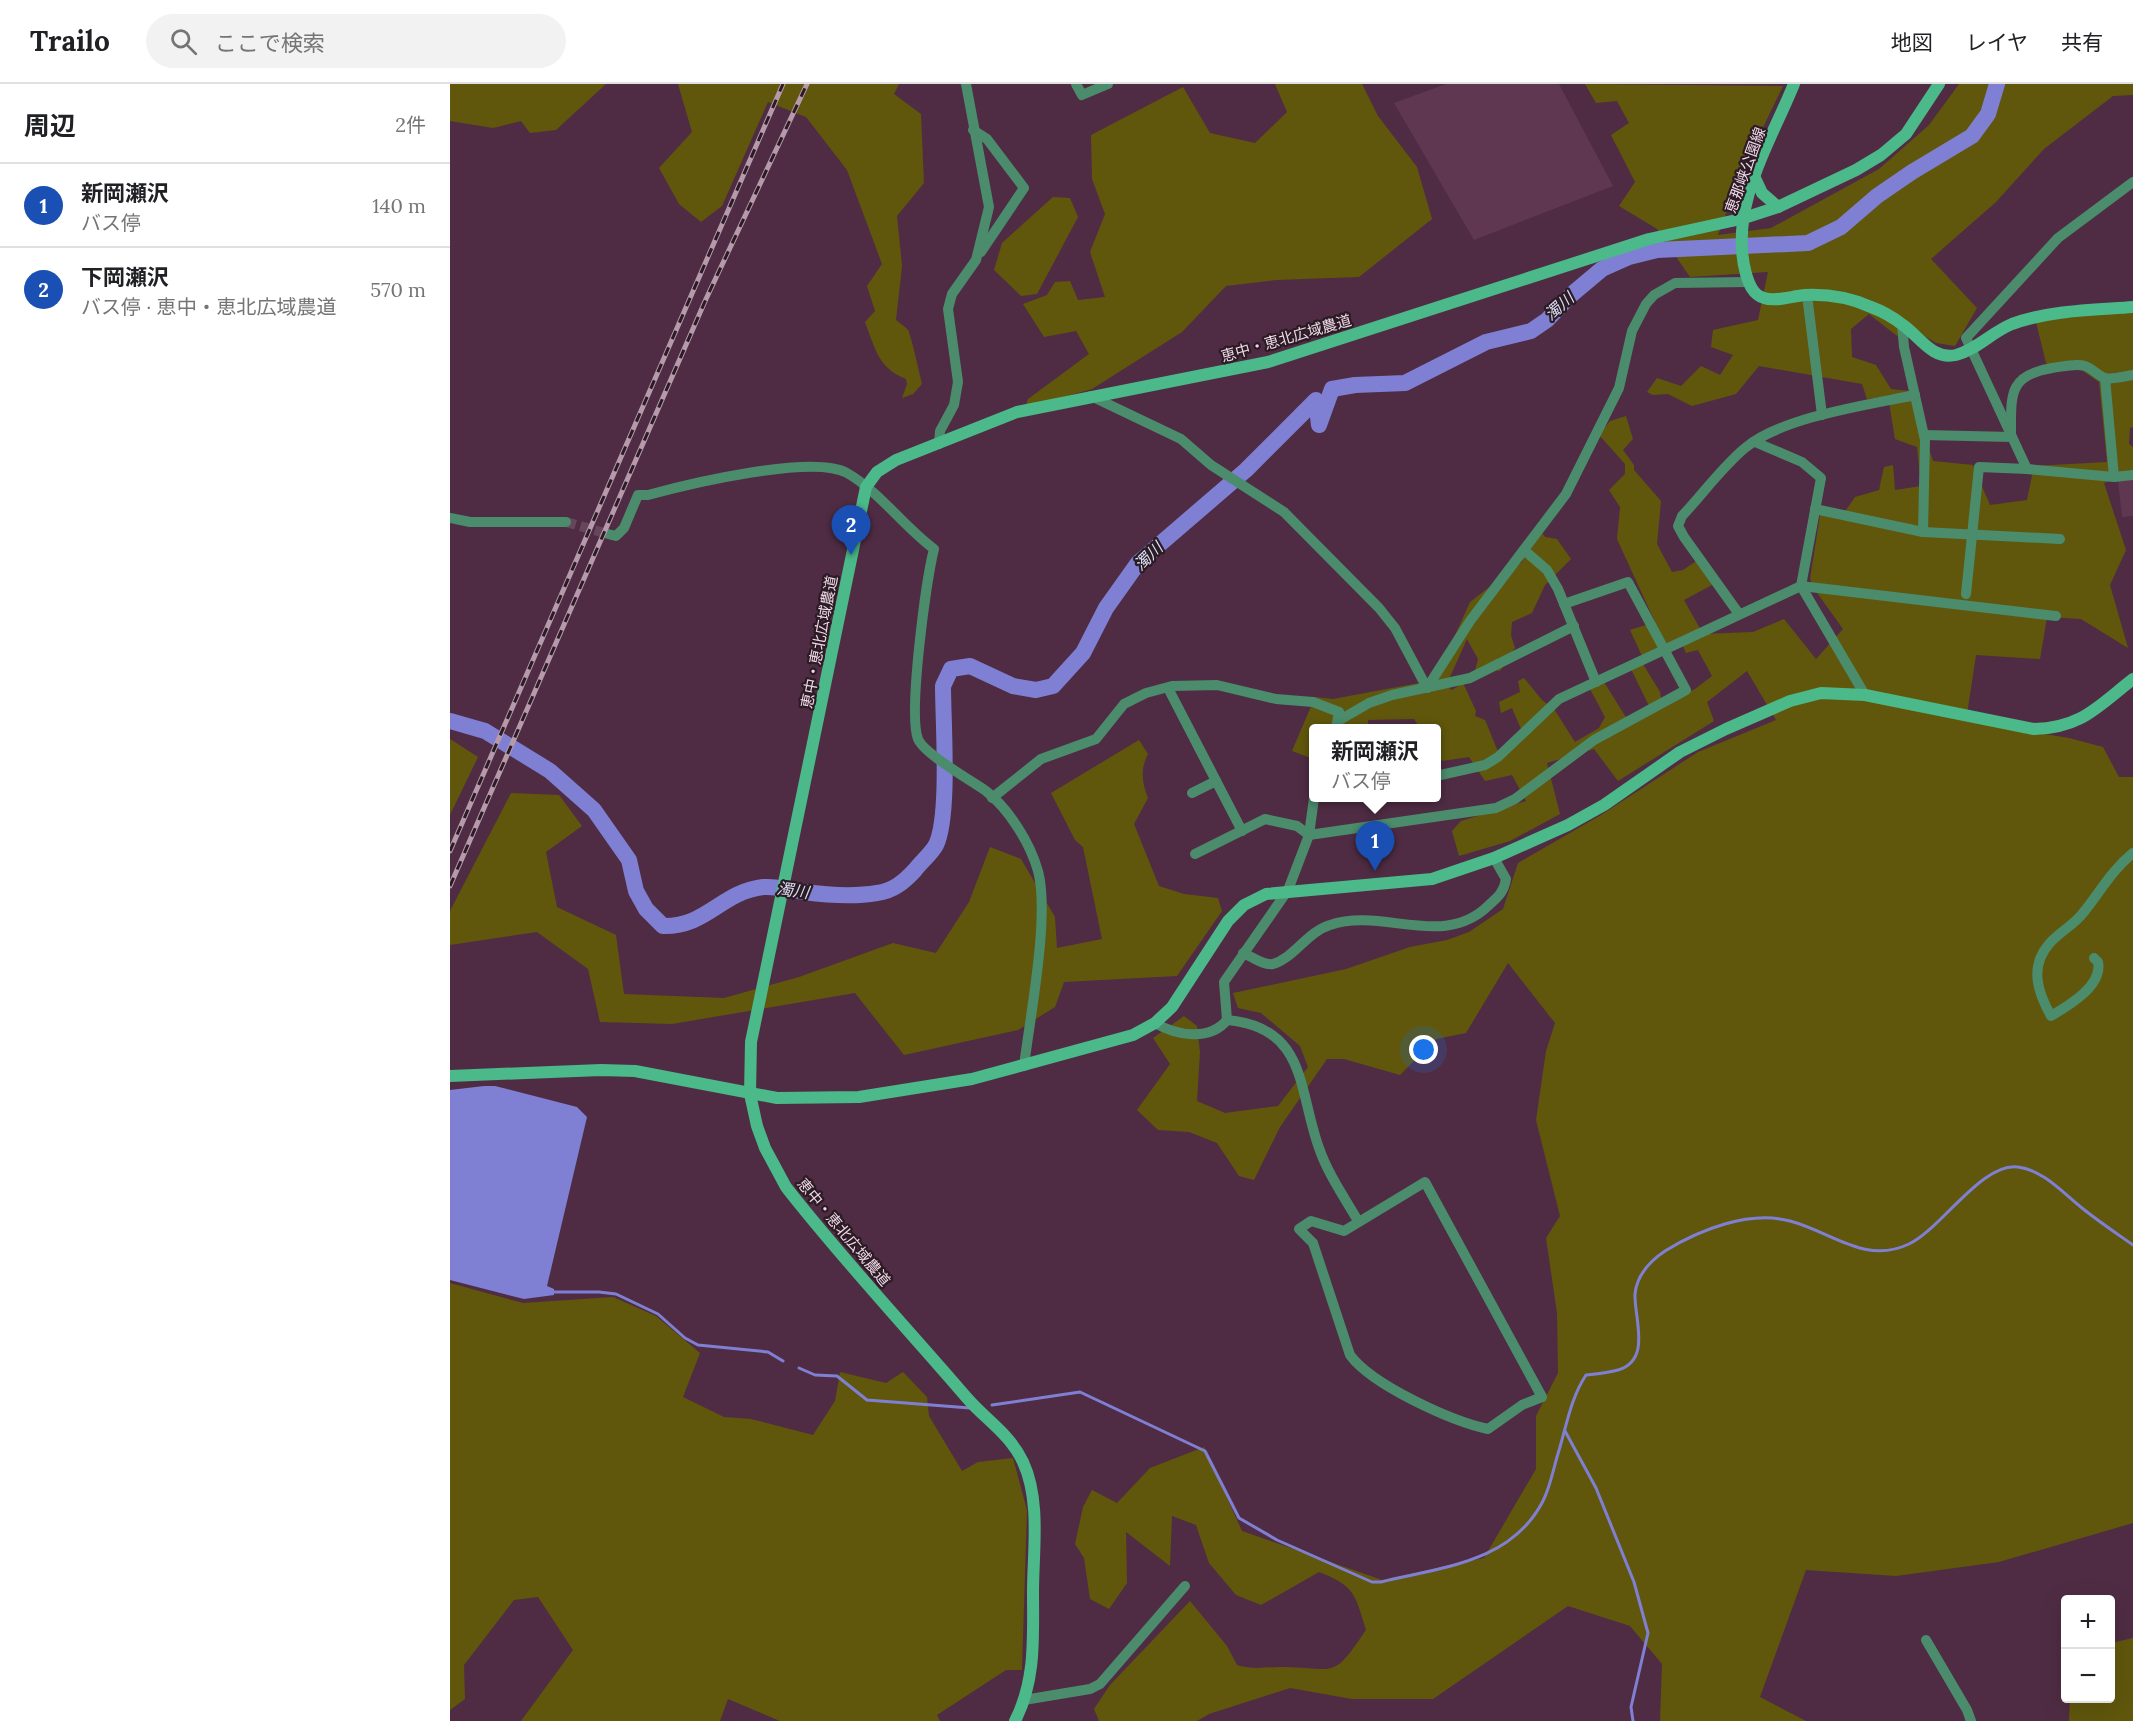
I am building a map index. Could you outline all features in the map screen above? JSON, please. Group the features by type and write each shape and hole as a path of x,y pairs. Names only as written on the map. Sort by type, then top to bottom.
{"street":[{"path":"966,84 989,207 976,260"},
{"path":"1076,84 1082,95 1108,84"},
{"name":"恵那峡公園線","path":"1748,282 1740,238 1741,219 1755,178 1794,84"},
{"name":"恵中・恵北広域農道","path":"1015,1721 1024,1700 1032,1670 1034,1641 1033,1498 1023,1462 1009,1438 969,1401 786,1187 765,1148 750,1094 751,1042 866,488 877,472 896,460 1017,412 1269,362 1649,239 1741,219 1778,207 1856,170 1881,155 1906,134 1939,84"},
{"path":"939,444 940,431 954,405 958,382 948,309 952,294 1024,188 987,139 973,130"},
{"path":"1755,178 1762,193 1778,207"},
{"path":"2027,469 1966,338 2058,238 2133,182"},
{"path":"1427,688 1470,621 1566,494 1619,388 1632,331 1646,304 1654,295 1675,284 1748,282 1754,291 1765,299 1807,295 1846,298 1872,307 1902,325 1942,356 1956,354 1970,348 2012,324 2062,312 2133,307"},
{"path":"1807,295 1822,415"},
{"path":"1902,325 1924,435 1923,532"},
{"path":"2012,437 2011,399 2016,383 2025,376 2036,371 2072,365 2085,366 2105,378 2133,375"},
{"path":"2105,378 2114,477"},
{"path":"1740,614 1678,526 1682,516 1745,448 1774,432 1822,415 1915,395"},
{"path":"1091,396 1181,439 1211,465 1284,512 1379,608 1395,628 1427,688"},
{"path":"1924,435 2012,437"},
{"path":"1755,442 1802,462 1821,478 1801,586 1865,694"},
{"path":"608,534 616,536 624,528 638,495 648,495 723,478 779,470 825,467 847,473 934,549 914,699 918,741 992,798 1010,817 1030,849 1038,872 1041,892 1039,938 1024,1066"},
{"path":"1966,594 1979,467 2114,477 2133,475"},
{"path":"1815,508 1923,532 2060,539"},
{"path":"450,518 470,522 566,522"},
{"path":"1524,550 1547,570 1574,626 1596,682"},
{"path":"1194,854 1265,819 1297,826 1309,836 1496,808 1515,799 1594,740 1686,690 1628,582 1564,604"},
{"path":"1441,775 1485,765 1498,757 1559,699 1801,586 2056,616"},
{"path":"1338,724 1369,703 1470,678 1574,626"},
{"path":"450,1077 601,1070 635,1071 777,1098 859,1098 916,1090 1024,1066 1133,1035 1155,1023 1172,1007 1228,921 1244,904 1266,894 1288,890 1432,879 1494,858 1568,825 1604,805 1680,752 1790,701 1821,693 1865,694 2034,729 2059,728 2090,712 2133,679"},
{"path":"992,798 1041,759 1096,739 1124,704 1146,693 1168,687 1217,685 1276,699 1313,702 1334,708 1339,712 1337,724"},
{"path":"1168,687 1242,831"},
{"path":"1192,793 1216,781"},
{"path":"1155,1023 1168,1031 1211,1033 1219,1030 1227,1020 1224,982 1288,890 1309,836 1313,802"},
{"path":"2094,958 2098,962 2098,972 2082,997 2050,1016 2037,983 2036,970 2042,954 2049,944 2082,915 2111,873 2133,853"},
{"path":"1243,952 1265,963 1273,964 1315,932 1330,924 1352,921 1372,919 1427,927 1460,924 1484,911 1504,891 1506,879 1494,858"},
{"path":"1227,1020 1259,1027 1280,1040 1289,1051 1302,1080 1319,1150 1358,1221"},
{"path":"1425,1182 1542,1397 1522,1406 1488,1429 1471,1425 1397,1391 1373,1379 1359,1368 1350,1355 1313,1243 1299,1229 1311,1221 1344,1231 1358,1221 1425,1182"},
{"path":"1024,1700 1090,1689 1100,1684 1185,1586"},
{"path":"1926,1640 1967,1710 1971,1721"}],"shaded area":[{"path":"450,84 606,84 556,130 530,133 521,121 493,128 450,121"},
{"path":"678,84 899,84 894,94 921,114 924,183 897,216 902,266 896,320 908,330 922,384 913,394 902,398 907,384 906,379 883,363 865,322 875,311 867,286 882,264 847,170 806,117 768,102 722,206 701,222 679,204 659,168 692,132"},
{"path":"1275,84 1362,84 1378,116 1417,167 1432,219 1359,277 1276,280 1226,286 1182,332 1092,389 1025,408 1028,399 1089,354 1076,331 1044,337 1023,304 1047,295 1055,282 1070,281 1078,300 1105,297 1090,252 1105,214 1092,179 1091,135 1183,87 1210,133 1255,143 1287,112"},
{"path":"1446,84 1559,84 1613,186 1474,240 1394,103"},
{"path":"1585,84 1783,86 1741,173 1718,235 1771,228 1879,169 1929,125 1959,84 2133,84 2133,95 2113,96 2044,149 1996,202 1931,259 1977,308 1955,346 1936,343 1906,325 1897,336 1869,314 1851,329 1852,357 1876,365 1891,389 1910,391 1933,461 1973,465 1990,505 2027,500 2034,466 2107,462 2099,382 2080,369 2047,367 2034,314 2133,311 2133,427 2130,428 2129,444 2133,447 2133,472 2104,483 2126,550 2110,585 2128,648 2081,619 2047,617 2040,659 1976,655 1966,721 2069,738 2103,747 2119,777 2133,777 2133,1523 1999,1562 1896,1576 1806,1570 1760,1697 1806,1721 1660,1721 1662,1664 1630,1626 1568,1606 1433,1699 1352,1699 1290,1688 1209,1714 1197,1721 1099,1721 1094,1709 1110,1685 1190,1601 1227,1646 1237,1665 1243,1667 1332,1668 1346,1657 1366,1630 1352,1593 1340,1582 1319,1572 1261,1605 1236,1595 1209,1563 1196,1525 1172,1516 1170,1566 1126,1532 1127,1583 1109,1609 1090,1599 1084,1558 1075,1544 1083,1507 1092,1490 1117,1503 1150,1468 1204,1447 1242,1531 1382,1580 1484,1558 1536,1469 1536,1416 1558,1373 1557,1313 1546,1238 1560,1216 1536,1120 1546,1051 1555,1023 1508,963 1466,1033 1436,1039 1400,1075 1344,1059 1327,1059 1280,1127 1254,1180 1239,1176 1217,1143 1189,1132 1158,1130 1137,1110 1170,1064 1153,1038 1184,1016 1197,1026 1200,1052 1197,1101 1225,1113 1278,1106 1308,1067 1300,1046 1261,1013 1238,1008 1233,993 1346,969 1410,947 1447,940 1469,932 1503,909 1518,863 1601,815 1698,752 1776,720 1747,671 1707,702 1714,721 1618,781 1594,749 1547,763 1560,814 1510,841 1459,856 1452,831 1461,821 1526,801 1512,775 1485,781 1469,757 1442,761 1441,724 1417,724 1414,719 1368,720 1368,724 1309,724 1309,757 1292,751 1315,697 1333,699 1435,680 1470,602 1522,562 1527,539 1538,527 1545,537 1557,539 1571,559 1545,585 1532,613 1512,622 1511,635 1515,648 1500,671 1483,668 1474,674 1478,659 1467,639 1446,686 1452,690 1463,683 1476,711 1475,716 1485,720 1501,759 1524,736 1512,708 1501,713 1499,702 1520,692 1518,681 1524,678 1542,700 1554,709 1575,742 1599,728 1605,717 1590,689 1604,682 1627,719 1649,706 1631,669 1643,664 1660,692 1662,704 1695,689 1712,676 1698,650 1686,653 1683,646 1642,656 1630,630 1655,622 1617,539 1620,507 1609,490 1625,474 1625,464 1599,435 1610,421 1626,416 1633,439 1623,450 1634,465 1634,470 1661,501 1657,544 1672,572 1683,570 1698,560 1714,584 1684,600 1703,634 1753,632 1784,619 1816,659 1843,629 1815,590 1810,579 1820,515 1844,513 1855,497 1879,490 1884,467 1893,465 1895,490 1921,486 1917,447 1895,439 1888,396 1867,399 1862,384 1759,366 1736,394 1692,406 1668,394 1653,395 1647,392 1657,378 1681,386 1701,366 1720,375 1733,355 1711,347 1713,330 1758,320 1768,272 1690,277 1657,229 1619,206 1635,182 1611,135 1629,123 1617,101 1596,103"},
{"path":"1053,197 1070,198 1078,217 1037,294 1021,296 994,270 1002,243"},
{"path":"2133,479 2133,516 2122,517 2118,481"},
{"path":"450,739 478,757 450,815"},
{"path":"1139,740 1148,754 1143,776 1148,798 1134,824 1159,886 1184,894 1218,898 1222,911 1177,976 1064,982 1055,1007 1018,1030 904,1055 855,993 672,1024 600,1022 588,969 537,932 450,945 450,911 511,793 559,795 582,826 546,852 557,907 616,935 624,994 724,998 799,977 893,943 936,953 969,902 990,847 1021,859 1055,917 1057,948 1102,939 1083,847 1075,840 1051,793"},
{"path":"495,1086 577,1107 587,1117 547,1286 554,1289 554,1295 524,1299 450,1280 450,1090"},
{"path":"450,1283 523,1303 613,1297 656,1316 700,1353 683,1397 724,1417 751,1419 813,1435 835,1401 840,1372 886,1383 903,1372 927,1397 929,1416 962,1471 978,1462 1013,1458 1027,1510 1022,1670 1006,1670 937,1715 940,1721 780,1721 728,1699 720,1721 521,1721 573,1650 538,1597 514,1600 464,1665 465,1699 450,1710"},
{"path":"2133,1638 2133,1721 2069,1721 2070,1703 2115,1703 2115,1642"}],"waterway":[{"name":"濁川","path":"450,721 485,731 550,771 594,810 629,860 636,891 646,909 663,926 691,921 736,895 763,887 840,895 868,894 888,890 907,878 929,855 936,845 940,831 944,791 943,686 951,669 970,666 1013,686 1036,690 1053,686 1083,653 1106,608 1138,563 1246,470 1316,400 1319,425 1332,389 1355,385 1405,383 1486,342 1531,331 1547,320 1571,295 1602,269 1629,257 1657,250 1808,243 1841,227 1877,196 1972,136 1988,114 1997,84"},
{"path":"992,1405 1080,1392 1205,1451 1239,1518 1277,1540 1372,1582 1381,1582 1473,1559 1513,1538 1529,1522 1548,1490 1572,1404 1586,1375 1618,1370 1628,1365 1635,1357 1639,1337 1635,1294 1641,1275 1659,1255 1693,1236 1741,1220 1774,1218 1805,1226 1863,1249 1878,1251 1893,1249 1909,1244 1921,1236 1990,1175 2004,1168 2018,1167 2044,1177 2088,1213 2133,1245"},
{"path":"550,1292 616,1294 658,1314 685,1338 698,1345 768,1352 783,1361"},
{"path":"799,1368 815,1375 837,1376 867,1400 970,1408"},
{"path":"1565,1431 1596,1488 1634,1582 1648,1633 1631,1707 1633,1721"}],"tunnel":[{"path":"566,522 608,534"}],"railway":[{"path":"450,851 783,84"},
{"path":"450,886 706,299 807,84"}],"place":[{"name":"下岡瀬沢","path":"851,555"},
{"name":"新岡瀬沢","path":"1375,871"}]}
